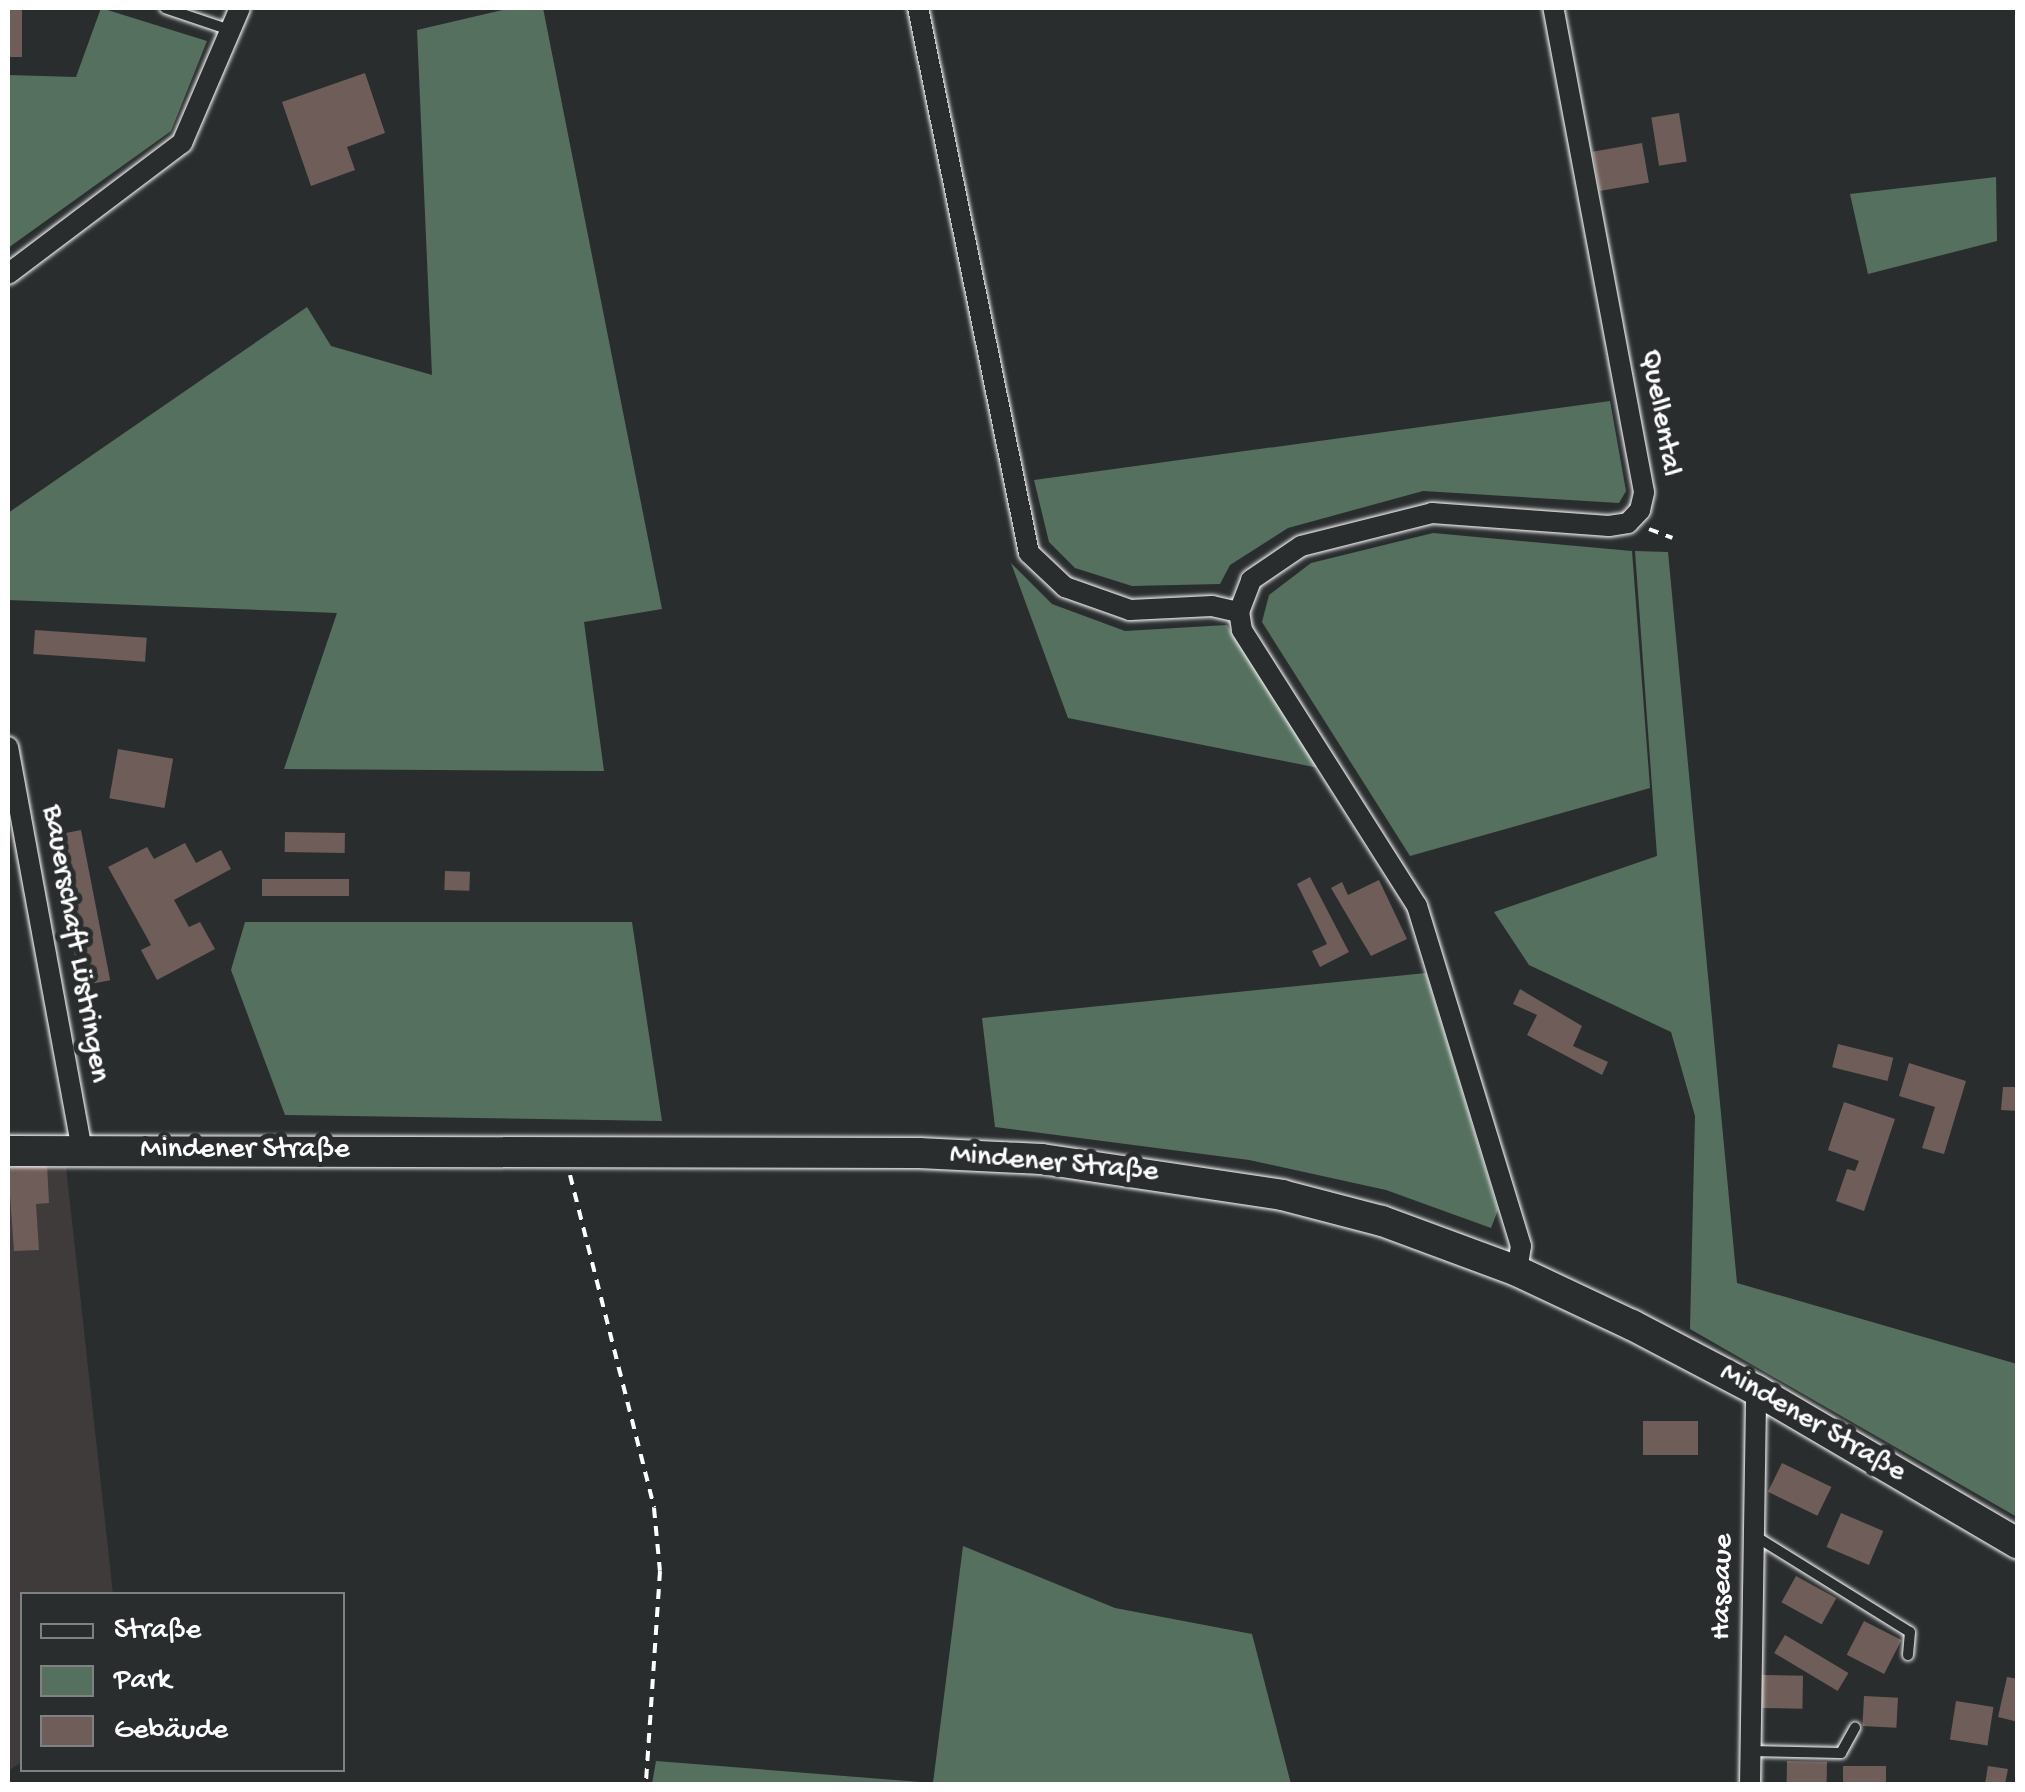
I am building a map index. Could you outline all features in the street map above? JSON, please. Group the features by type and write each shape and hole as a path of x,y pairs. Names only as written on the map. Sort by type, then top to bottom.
{"main road":[{"name":"Mindener Straße","path":"8,1151 563,1149 919,1153 1129,1170 1282,1194 1382,1221 1517,1271 1756,1390 2018,1544"}],"street":[{"path":"8,274 182,143 240,8"},
{"path":"918,8 1029,553 1065,587 1130,610 1212,606 1239,612 1242,630 1416,906 1521,1246 1517,1271"},
{"name":"Quellental","path":"1239,612 1251,580 1302,546 1432,513 1609,526 1634,516 1644,492 1553,8"},
{"name":"Bauerschaft Lüstringen","path":"8,747 82,1152"},
{"name":"Haseaue","path":"1750,1784 1756,1390"}],"lane":[{"path":"165,8 230,30"},
{"path":"1754,1536 1910,1632 1908,1655"},
{"path":"1751,1751 1841,1753 1855,1728"}],"path":[{"path":"1634,516 1672,538"},
{"path":"563,1149 654,1508 660,1571 646,1784"}],"shaded area":[{"path":"8,1167 66,1167 113,1592 20,1592 20,1763 8,1771"}],"green space":[{"path":"101,8 207,41 171,131 8,248 8,75 76,77"},
{"path":"511,8 543,8 662,609 584,622 604,771 284,769 337,613 8,600 8,513 307,307 331,346 432,375 417,30"},
{"path":"1996,177 1997,241 1868,274 1850,194"},
{"path":"1610,401 1626,491 1619,503 1423,491 1288,528 1230,565 1220,584 1132,586 1075,568 1049,542 1034,480"},
{"path":"1433,533 1632,551 1650,788 1410,856 1262,622 1269,595 1311,563"},
{"path":"1635,551 1668,552 1737,1283 2017,1364 2017,1517 1690,1329 1695,1116 1671,1032 1529,965 1494,912 1657,856"},
{"path":"1011,563 1052,604 1125,631 1227,625 1319,768 1068,718"},
{"path":"245,922 632,922 662,1121 285,1115 231,970"},
{"path":"1426,973 1498,1210 1491,1228 1386,1190 1249,1160 995,1127 982,1018"},
{"path":"963,1546 1115,1608 1252,1634 1291,1784 652,1784 656,1761 933,1783"}],"building":[{"path":"8,8 22,8 22,57 8,57"},
{"path":"365,73 385,133 347,147 355,170 311,186 282,102"},
{"path":"1679,113 1687,161 1659,166 1651,117"},
{"path":"1642,143 1649,182 1600,191 1593,152"},
{"path":"35,630 147,638 145,662 33,654"},
{"path":"118,749 173,759 164,808 109,798"},
{"path":"81,830 110,980 81,986 52,836"},
{"path":"285,832 345,833 345,853 285,852"},
{"path":"185,843 196,863 221,850 231,869 174,900 189,927 200,922 215,949 157,980 141,950 151,945 108,867 147,847 154,859"},
{"path":"445,871 470,872 469,891 444,890"},
{"path":"1310,877 1349,952 1320,967 1312,951 1327,944 1297,884"},
{"path":"262,879 349,879 349,896 262,896"},
{"path":"1379,880 1407,939 1371,956 1331,888 1342,882 1348,895"},
{"path":"1520,989 1582,1026 1573,1046 1608,1062 1602,1075 1527,1035 1537,1015 1513,1004"},
{"path":"1838,1044 1893,1058 1888,1081 1832,1067"},
{"path":"1909,1063 1966,1081 1944,1154 1922,1148 1935,1107 1899,1096"},
{"path":"2003,1087 2018,1087 2018,1111 2001,1110"},
{"path":"1844,1102 1895,1119 1864,1211 1836,1201 1847,1169 1855,1171 1859,1161 1828,1150"},
{"path":"47,1164 49,1203 36,1204 39,1250 14,1251 8,1167"},
{"path":"1643,1421 1698,1421 1698,1455 1643,1455"},
{"path":"1782,1463 1831,1487 1817,1516 1768,1492"},
{"path":"1841,1513 1883,1531 1869,1565 1827,1547"},
{"path":"1796,1576 1836,1598 1822,1625 1781,1602"},
{"path":"1864,1621 1901,1640 1884,1674 1847,1655"},
{"path":"1785,1635 1848,1673 1838,1691 1774,1653"},
{"path":"1762,1675 1803,1676 1802,1709 1761,1708"},
{"path":"2007,1677 2018,1679 2018,1722 1998,1717"},
{"path":"1864,1696 1898,1698 1896,1728 1862,1726"},
{"path":"1956,1701 1994,1707 1987,1745 1950,1740"},
{"path":"1787,1761 1827,1762 1827,1784 1787,1784"},
{"path":"1843,1766 1886,1766 1886,1784 1843,1784"},
{"path":"1988,1766 2008,1769 2005,1784 1985,1784"}]}
